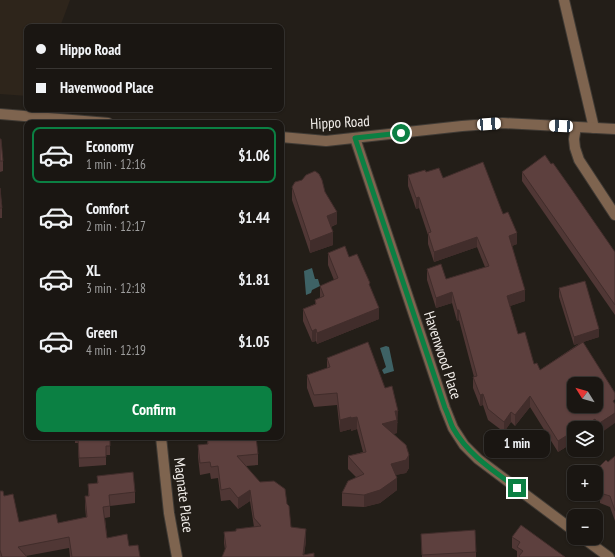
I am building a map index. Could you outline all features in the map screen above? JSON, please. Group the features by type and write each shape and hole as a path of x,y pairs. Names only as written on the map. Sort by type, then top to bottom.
{"street":[{"path":"564,0 594,128"},
{"path":"0,114 72,120"},
{"name":"Hippo Road","path":"284,137 326,141 502,123 615,129"},
{"path":"576,127 574,139 579,160 615,215"},
{"name":"Havenwood Place","path":"355,138 442,400 453,428 464,445 478,459 567,526"},
{"name":"Magnate Place","path":"161,440 169,513 177,557"},
{"path":"593,545 609,557"}],"shaded area":[{"path":"0,0 70,0 61,24 24,24 24,96 0,94"}],"water":[{"path":"312,268 315,279 318,279 320,286 306,295 304,271"},
{"path":"386,346 389,347 394,371 384,374 382,370 386,367 380,348"}],"building":[{"path":"1,139 3,161 0,161"},
{"path":"545,155 551,164 553,163 615,252 615,305 522,172"},
{"path":"483,162 503,214 508,212 517,233 509,236 525,290 507,296 518,334 525,332 534,364 537,363 540,370 583,342 615,393 615,399 613,401 615,404 615,413 603,421 596,421 595,419 592,421 567,421 567,435 558,441 530,396 515,415 511,412 504,422 488,409 483,394 480,395 473,377 477,376 459,310 457,310 452,292 436,298 427,269 441,264 446,279 489,266 477,237 434,252 428,233 431,232 419,197 416,198 408,175 439,168 443,178"},
{"path":"315,171 319,174 325,192 337,212 327,216 333,232 310,241 292,187 295,182 302,180 306,175"},
{"path":"0,188 2,208 0,208"},
{"path":"345,246 349,257 357,254 379,308 317,333 316,329 312,331 303,309 316,304 315,300 324,296 320,286 338,278 328,253"},
{"path":"585,281 599,329 574,337 559,288"},
{"path":"368,342 385,388 392,386 398,411 395,411 397,420 382,424 406,445 409,455 406,460 391,464 397,478 380,490 364,495 342,493 348,481 364,474 348,456 366,452 357,417 340,420 337,393 314,395 307,375 330,367 327,358"},
{"path":"78,440 110,440 110,446 106,446 106,457 79,458"},
{"path":"207,440 256,440 258,454 237,456 260,482 274,481 285,489 287,504 289,506 291,527 306,529 303,555 314,553 314,557 222,557 226,547 224,532 261,526 254,518 250,490 238,498 230,488 221,490 218,466 211,467 210,462 200,463 198,445 208,444"},
{"path":"615,456 615,511 610,496 603,494 603,465 601,465 606,460 608,462"},
{"path":"133,472 135,492 109,495 110,506 103,507 107,538 127,534 129,546 138,545 140,557 72,557 69,537 18,547 27,557 2,557 0,550 0,491 3,491 4,496 13,494 19,522 56,514 58,523 87,517 85,496 89,496 88,484 98,483 97,476"},
{"path":"521,525 565,557 520,557 519,556 523,551 517,547 520,542 512,537"},
{"path":"475,530 476,552 422,555 421,534"}],"route":[{"path":"401,133 355,138 453,428 464,445 478,459 517,488"}]}
